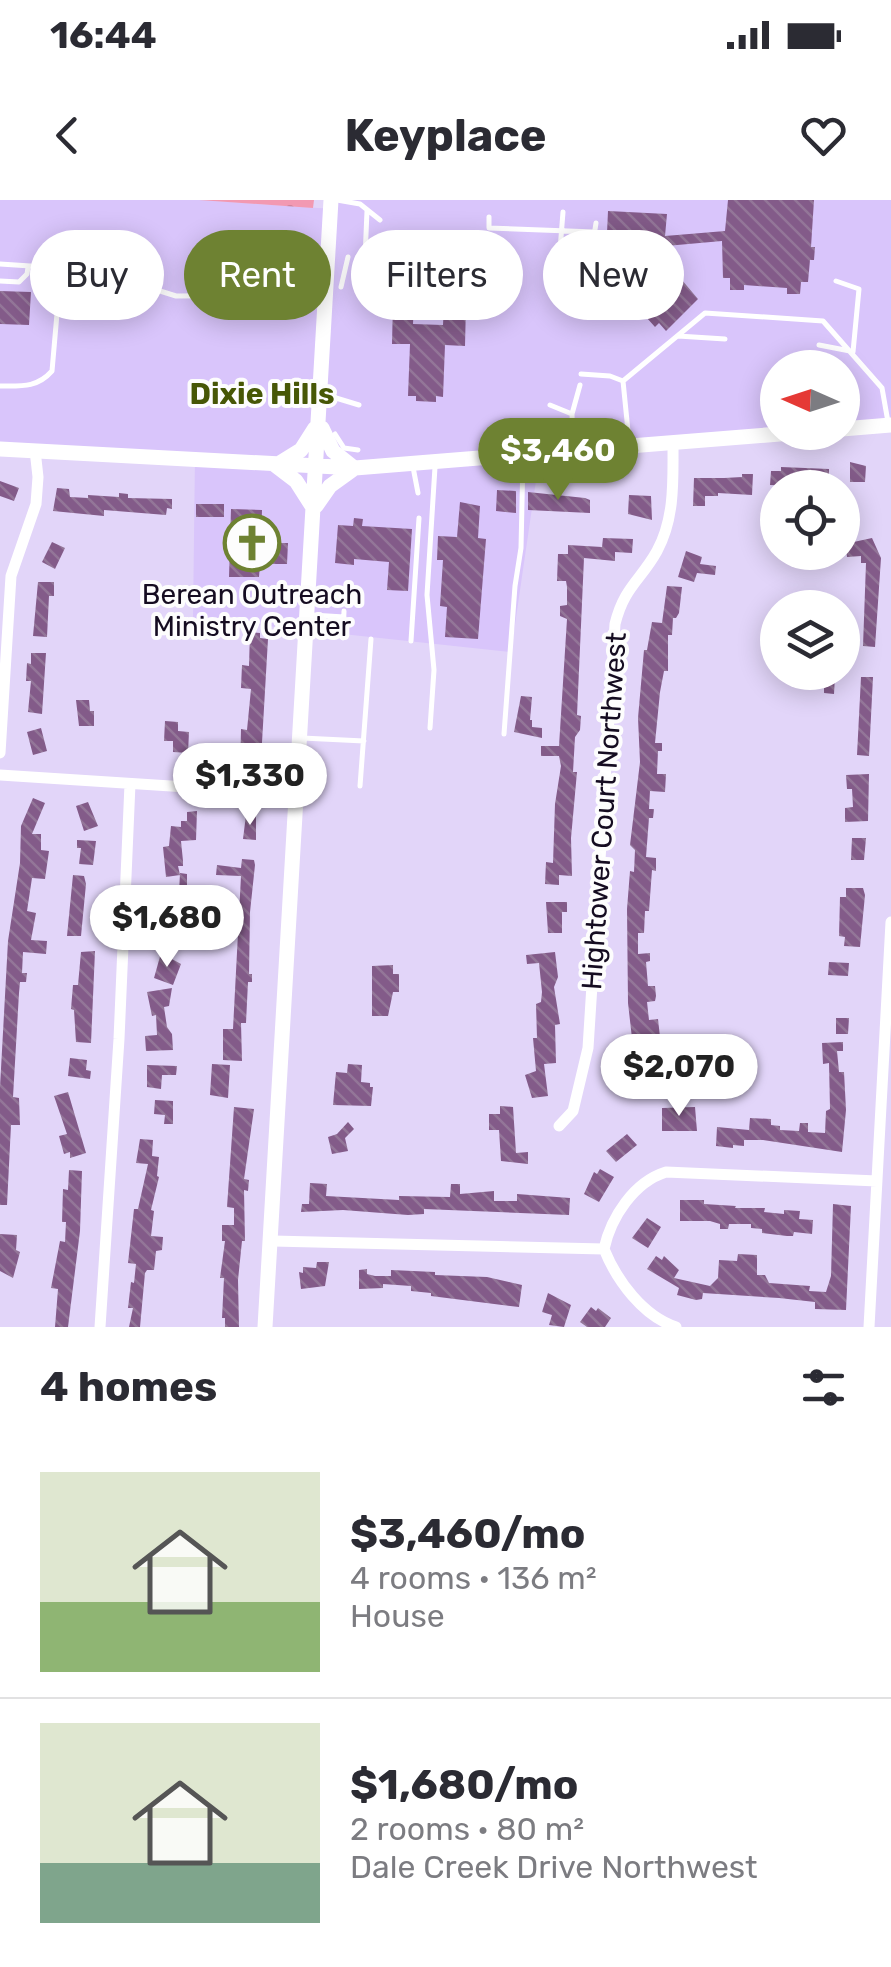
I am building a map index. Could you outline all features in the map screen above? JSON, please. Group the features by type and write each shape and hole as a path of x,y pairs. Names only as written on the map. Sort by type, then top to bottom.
{"main road":[{"path":"331,230 334,200"},
{"path":"266,1327 325,320"},
{"path":"274,465 301,450 319,420"},
{"path":"319,420 332,452 355,468"},
{"path":"860,428 890,425"},
{"path":"0,449 355,468 435,464 512,450 573,452 760,436"},
{"path":"274,465 296,481 314,510"},
{"path":"314,510 330,486 355,468"}],"street":[{"name":"Hightower Court Northwest","path":"559,1126 573,1111 588,1048 615,624 626,592 655,556 666,532 673,485 673,444"},
{"path":"0,753 11,576 36,504 35,450"},
{"path":"0,775 296,794"},
{"path":"100,1327 119,1039 130,784"},
{"path":"869,1327 877,1181 885,1141 891,922"},
{"path":"676,1327 658,1320 642,1306 612,1267 604,1248 610,1230 636,1188 645,1181 666,1172 877,1181"},
{"path":"273,1241 604,1248"}],"lane":[{"path":"334,200 360,204 380,220"},
{"path":"366,230 367,209"},
{"path":"489,217 489,228 562,230 563,212"},
{"path":"595,230 596,223"},
{"path":"341,286 348,258"},
{"path":"0,264 28,266 19,282 0,281"},
{"path":"331,269 344,272"},
{"path":"836,281 859,289 853,350"},
{"path":"623,381 705,313 823,321 851,350"},
{"path":"0,386 28,386 44,380 52,371 56,320"},
{"path":"678,336 725,338"},
{"path":"820,345 844,350"},
{"path":"860,361 882,388 890,425"},
{"path":"581,374 623,381"},
{"path":"623,381 630,447"},
{"path":"573,452 572,414 580,385"},
{"path":"336,398 359,405"},
{"path":"550,405 572,414"},
{"path":"481,453 487,432"},
{"path":"335,434 344,448 358,450"},
{"path":"504,734 515,586 522,548 512,450"},
{"path":"430,728 434,670 427,596 435,464"},
{"path":"412,465 418,493"},
{"path":"411,641 419,518"},
{"path":"307,614 344,614 342,638"},
{"path":"360,786 371,639"},
{"path":"300,738 364,740"}],"shaded area":[{"path":"0,200 199,200 333,209 334,200 891,200 891,423 860,426 860,350 760,350 760,434 539,460 511,652 193,618 195,456 0,445"}],"green space":[{"path":"199,200 314,200 313,208"}],"building":[{"path":"728,200 814,200 814,260 810,260 808,282 801,282 800,294 787,294 787,288 744,285 744,290 730,290 730,278 723,278 722,241 684,244 684,234 725,231"},
{"path":"608,211 667,214 666,230 607,230"},
{"path":"684,282 698,299 684,313"},
{"path":"0,291 30,292 29,325 0,324"},
{"path":"393,320 443,325 443,320 466,320 465,346 445,345 443,397 436,396 436,402 416,401 416,396 408,396 410,344 392,344"},
{"path":"649,320 677,320 666,331 659,323 655,327"},
{"path":"850,462 866,466 865,482 860,482 860,470 850,470"},
{"path":"781,467 829,469 829,470"},
{"path":"753,474 752,495 718,493 705,496 705,506 693,506 694,478"},
{"path":"0,481 19,488 14,501 0,496"},
{"path":"57,488 69,489 70,497 119,497 119,493 128,494 128,498 172,499 172,509 167,508 166,515 104,510 104,516 53,511"},
{"path":"497,490 516,491 516,513 496,511"},
{"path":"528,492 585,498 590,500 590,513 528,510"},
{"path":"629,495 651,496 652,520 628,514"},
{"path":"460,502 480,506 478,538 486,539 478,639 445,637 447,607 440,606 443,560 437,560 438,536 457,537"},
{"path":"196,504 224,504 224,517 196,517"},
{"name":"Berean Outreach Ministry Center","path":"231,509 262,510 261,543 288,543 287,564 260,564 259,577 229,577"},
{"path":"354,518 363,519 362,526 412,529 408,591 387,590 389,562 354,559 354,565 335,563 338,525 353,526"},
{"path":"603,538 633,539 632,553 615,552 615,561 584,558 572,876 559,875 559,885 545,884 546,862 553,863 561,766 559,756 541,756 541,746 559,746 567,619 560,616 560,606 567,605 567,587 566,581 557,581 558,554 568,554 568,545 602,547"},
{"path":"872,538 881,558 875,647 863,646 866,563 861,563 860,541"},
{"path":"52,542 65,548 55,569 42,562"},
{"path":"686,551 702,557 700,564 716,566 715,575 697,573 694,582 678,577"},
{"path":"38,582 54,582 54,596 49,596 47,637 33,636"},
{"path":"667,586 682,587 679,613 673,618 672,635 668,635 668,671 664,671 660,692 655,743 662,743 657,774 666,774 665,792 650,791 649,809 654,809 653,818 649,818 646,857 656,858 656,871 652,870 644,933 638,933 638,954 650,953 650,961 646,962 648,986 655,986 656,996 655,1001 647,1002 649,1020 658,1019 660,1037 653,1038 653,1045 633,1047 628,1003 627,909 630,871 634,872 635,850 630,845 640,762 638,718 644,650 652,622 662,623"},
{"path":"250,632 268,639 260,777 240,776 241,729 247,730 251,689 241,688 242,665 249,666"},
{"path":"31,653 46,653 42,714 28,712 31,681 26,681"},
{"path":"861,677 873,677 869,756 857,755"},
{"path":"521,696 532,697 530,720 532,727 542,728 542,738 514,732"},
{"path":"76,700 89,700 94,726 79,726"},
{"path":"165,721 178,722 178,731 189,732 188,753 173,752 173,741 164,741"},
{"path":"41,728 47,751 33,755 27,732"},
{"path":"869,774 868,821 845,822 845,808 853,807 846,775"},
{"path":"33,798 45,803 32,834 41,834 41,850 49,851 45,879 32,878 27,911 36,913 31,940 47,941 46,954 23,952 22,973 27,973 26,982 20,982 13,1097 19,1098 20,1125 11,1125 7,1205 0,1205 0,1087 8,941 20,863 21,826"},
{"path":"88,802 98,826 84,831 76,806"},
{"path":"197,811 196,840 181,841 180,875 166,877 163,847 169,846 171,826 181,827 181,821 187,821 187,812"},
{"path":"246,815 256,815 256,840 243,839"},
{"path":"852,838 866,838 864,860 851,860"},
{"path":"77,840 96,841 93,865 79,864 81,848 77,848"},
{"path":"242,859 254,860 255,865 250,912 252,982 248,982 246,1023 241,1023 242,1061 223,1060 223,1029 233,1029 241,876 216,875 217,865 241,868"},
{"path":"180,873 187,874 187,944 173,943 174,907 167,907 167,892 179,893"},
{"path":"73,875 84,876 86,884 81,936 67,936"},
{"path":"846,888 863,888 865,895 860,947 844,946 845,937 839,936 840,897 846,897"},
{"path":"546,902 567,902 567,912 562,912 562,933 548,933"},
{"path":"95,951 91,1043 76,1042 71,1009 73,985 78,985 81,952"},
{"path":"555,952 558,977 554,987 560,1024 555,1025 556,1063 544,1064 548,1096 532,1098 525,1075 536,1071 533,1038 537,1038 536,1004 541,1002 542,992 539,963 527,964 526,955"},
{"path":"161,953 181,964 173,985 154,978"},
{"path":"829,962 849,963 848,976 828,975"},
{"path":"393,965 393,974 399,974 399,992 393,992 388,1016 372,1016 372,966"},
{"path":"172,988 169,1006 164,1007 173,1050 146,1051 145,1036 157,1035 156,1015 152,1016 147,992"},
{"path":"836,1018 849,1018 848,1034 836,1034"},
{"path":"843,1042 843,1051 837,1051 839,1072 844,1072 846,1110 842,1152 763,1140 744,1140 744,1146 733,1148 716,1146 717,1127 749,1130 750,1118 771,1119 771,1125 780,1126 780,1130 799,1131 800,1123 808,1123 808,1132 825,1133 826,1111 830,1109 829,1063 823,1064 822,1043"},
{"path":"70,1058 87,1060 90,1079 68,1076"},
{"path":"212,1064 230,1065 228,1098 210,1095"},
{"path":"348,1064 362,1065 361,1082 373,1087 371,1106 333,1105 336,1072 347,1073"},
{"path":"147,1065 177,1066 176,1075 162,1075 161,1089 147,1087"},
{"path":"68,1092 86,1153 70,1158 70,1152 64,1154 59,1136 67,1134 54,1096"},
{"path":"155,1100 173,1101 173,1124 164,1124 165,1115 154,1114"},
{"path":"500,1106 513,1107 516,1153 528,1152 528,1164 501,1161 499,1130 489,1130 489,1114 500,1114"},
{"path":"234,1107 254,1109 244,1179 249,1180 248,1191 244,1190 239,1327 225,1327 224,1278 220,1278 225,1241 222,1225 234,1225 234,1208 227,1207"},
{"path":"695,1107 697,1131 662,1131 662,1108"},
{"path":"348,1122 354,1129 345,1138 348,1151 332,1154 328,1137"},
{"path":"627,1134 637,1145 616,1162 606,1151"},
{"path":"140,1139 153,1140 152,1156 159,1157 151,1236 163,1237 162,1250 156,1251 154,1270 145,1273 140,1327 129,1327 133,1308 128,1308 136,1264 128,1263 134,1209 138,1209 148,1164 136,1163"},
{"path":"600,1169 614,1177 599,1202 584,1194 594,1172 597,1174"},
{"path":"69,1170 82,1171 80,1231 68,1327 55,1327 58,1289 51,1288 60,1241 65,1242 63,1189 68,1190"},
{"path":"310,1183 327,1184 326,1196 399,1200 399,1196 450,1197 451,1184 460,1184 460,1194 494,1191 494,1201 517,1201 517,1194 570,1198 569,1215 424,1209 424,1214 408,1215 343,1210 301,1212 302,1204 309,1204"},
{"path":"680,1200 765,1208 764,1212 784,1214 784,1210 800,1211 799,1219 813,1220 812,1234 794,1232 787,1236 762,1233 762,1229 751,1228 751,1224 729,1224 728,1229 720,1229 720,1224 710,1221 680,1221"},
{"path":"833,1204 851,1206 846,1310 815,1309 815,1302 779,1298 703,1293 702,1299 696,1300 677,1295 679,1288 647,1269 656,1256 662,1260 664,1256 679,1270 674,1278 710,1286 718,1278 719,1260 737,1261 738,1254 757,1255 757,1275 765,1275 769,1283 810,1286 809,1291 826,1292 831,1276"},
{"path":"647,1218 661,1227 648,1248 632,1238"},
{"path":"0,1234 17,1235 16,1250 20,1252 13,1278 0,1271"},
{"path":"317,1262 329,1262 325,1286 301,1289 299,1272 303,1273 303,1267 316,1268"},
{"path":"367,1269 367,1274 375,1276 391,1276 391,1270 435,1272 522,1285 519,1307 431,1296 411,1291 411,1286 383,1284 383,1288 359,1289 359,1270"},
{"path":"548,1293 571,1305 564,1327 549,1325 552,1315 542,1312"},
{"path":"591,1307 611,1318 605,1327 587,1327 580,1322"}],"place":[{"name":"Berean Outreach Ministry Center","path":"252,543"}],"district":[{"name":"Dixie Hills","path":"262,394"}]}
